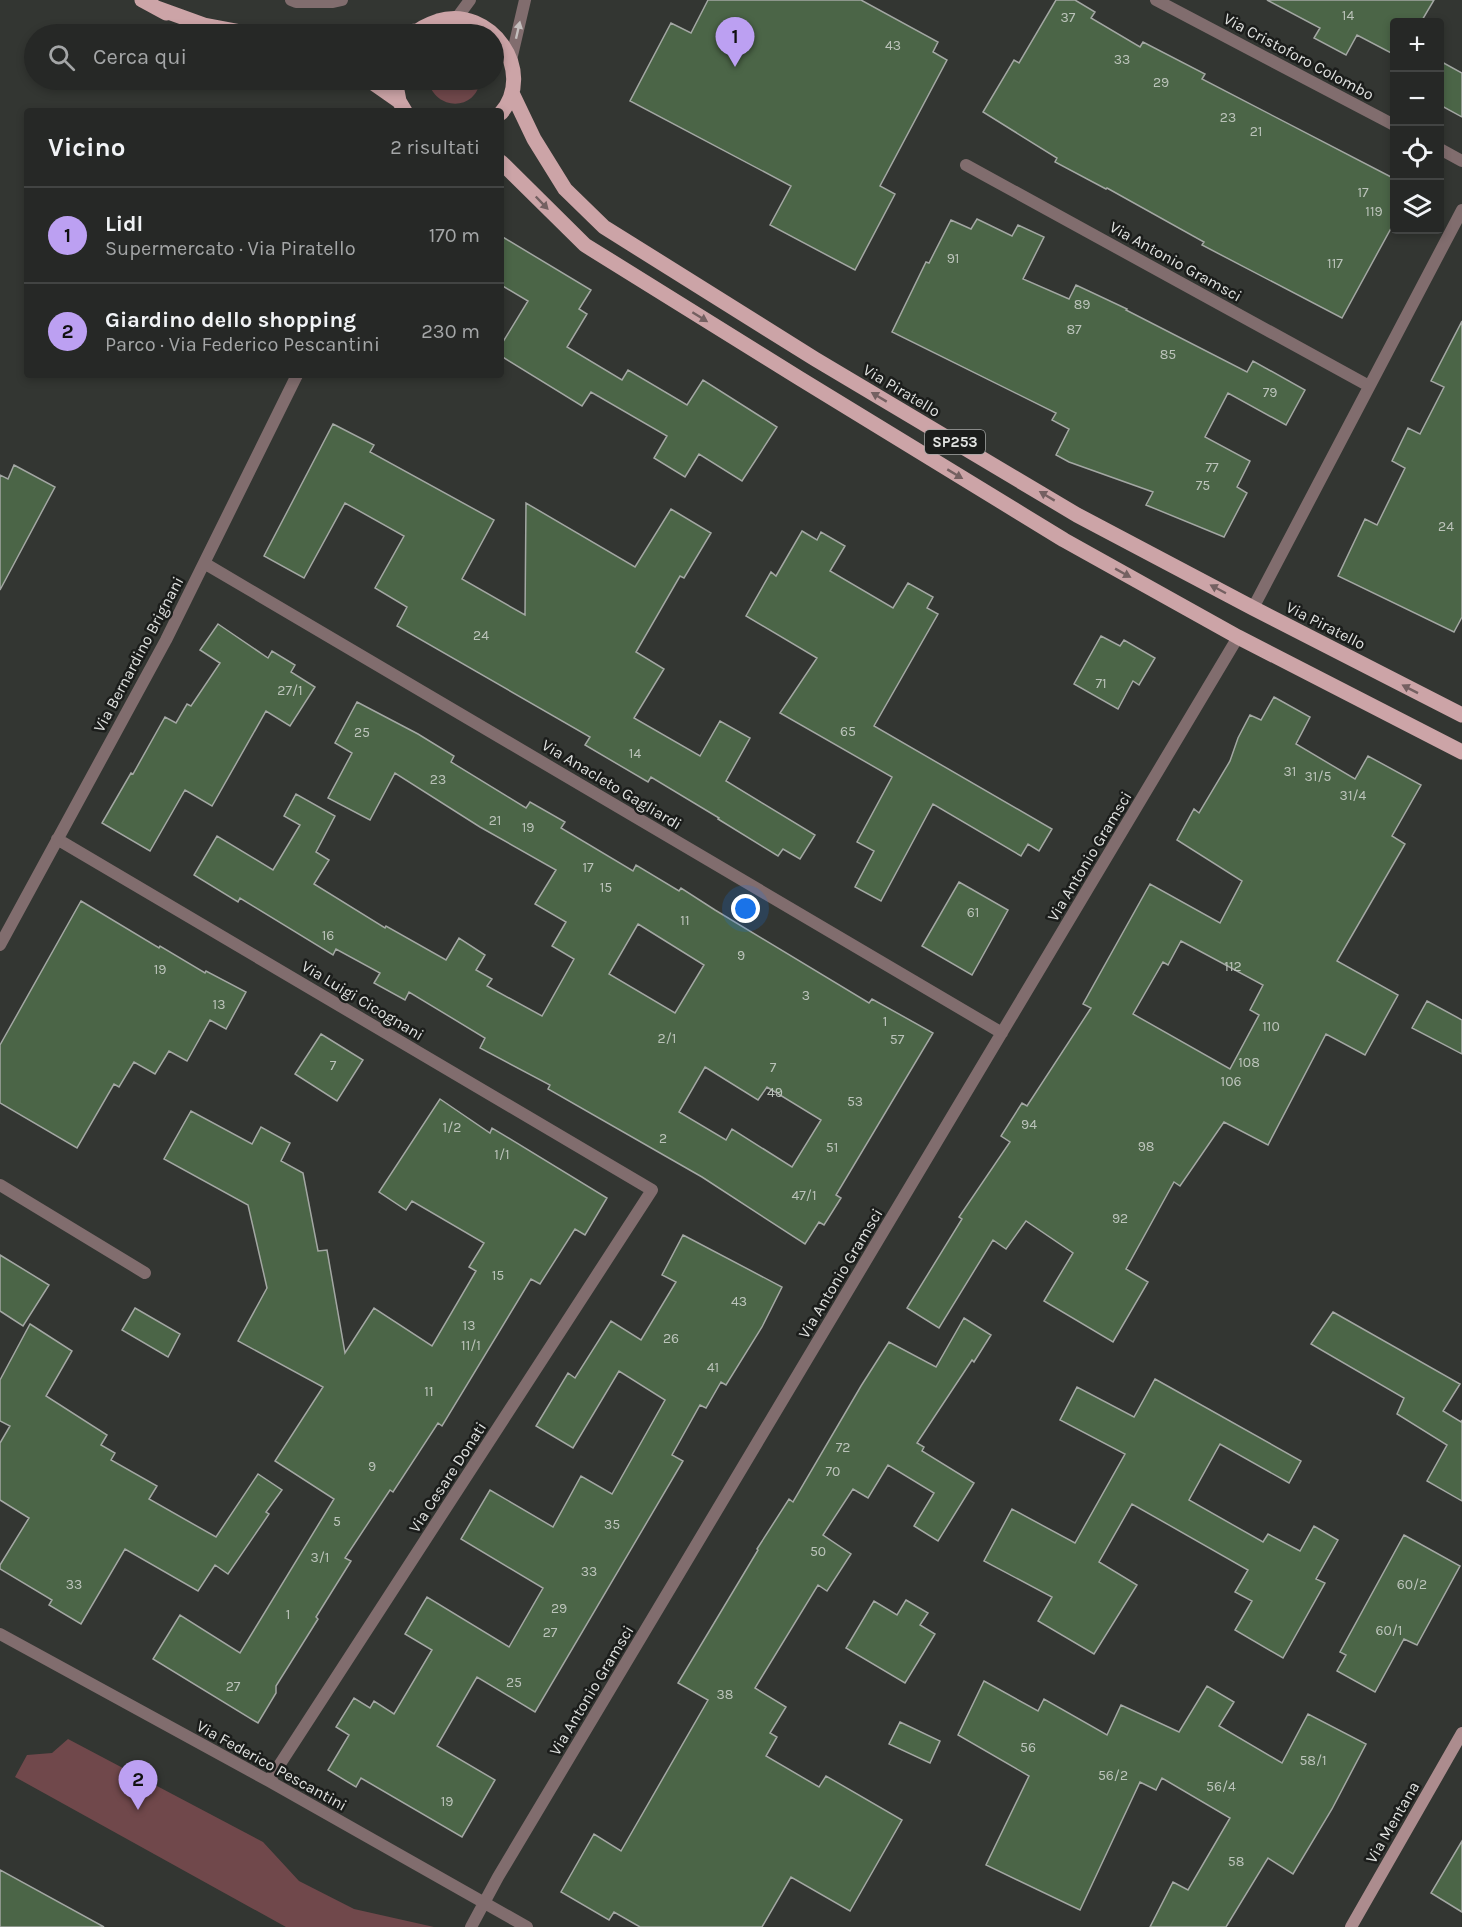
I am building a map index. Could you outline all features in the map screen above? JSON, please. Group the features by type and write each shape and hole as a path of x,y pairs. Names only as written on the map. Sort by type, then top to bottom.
{"main road":[{"path":"142,0 186,24"},
{"path":"157,8 201,24"},
{"path":"429,24 456,19 478,24"},
{"path":"504,46 511,60"},
{"name":"Via Piratello","path":"504,109 512,93 511,60"},
{"path":"382,90 402,106"},
{"path":"398,90 402,106"},
{"name":"Via Piratello","path":"512,93 534,139 565,189 604,227 815,358 1077,514 1253,608 1462,715"},
{"name":"SP253","path":"504,165 585,245 809,385 1064,540 1238,637 1462,752"},
{"name":"Via Mentana","path":"1351,1927 1462,1733"}],"street":[{"path":"291,0 296,2 342,0"},
{"path":"456,19 470,0"},
{"path":"511,60 525,0"},
{"name":"Via Cristoforo Colombo","path":"1156,0 1390,122"},
{"path":"1444,151 1462,161"},
{"name":"Via Antonio Gramsci","path":"966,165 1370,386"},
{"path":"1253,608 1462,210"},
{"name":"Via Bernardino Brignani","path":"0,945 166,640 296,378"},
{"name":"Via Anacleto Gagliardi","path":"204,563 1002,1034"},
{"name":"Via Antonio Gramsci","path":"471,1927 1238,637"},
{"name":"Via Luigi Cicognani","path":"57,839 652,1190"},
{"path":"0,1185 145,1273"},
{"name":"Via Cesare Donati","path":"269,1781 652,1190"},
{"name":"Via Federico Pescantini","path":"0,1634 269,1781 527,1927"}],"shaded area":[{"path":"432,90 477,90 472,98 456,104 439,98"},
{"path":"68,1739 263,1842 299,1881 354,1909 434,1927 286,1927 15,1777 27,1755 52,1753"}],"building":[{"path":"708,0 861,0 938,42 933,52 947,60 880,186 895,194 855,270 770,225 791,186 630,101 671,23 691,33"},
{"path":"1056,0 1075,0 1095,12 1091,18 1140,47 1143,42 1205,74 1202,79 1390,176 1390,230 1342,318 1202,245 1204,242 1055,162 1057,158 983,112 1014,60 1019,63"},
{"path":"1267,0 1434,0 1423,18 1390,18 1390,52 1357,35 1346,55 1314,38 1320,28"},
{"path":"1444,63 1462,73 1462,117 1444,107"},
{"path":"977,219 1012,236 1018,225 1044,237 1023,279 1069,299 1076,285 1247,372 1253,361 1305,390 1286,425 1228,393 1205,437 1250,461 1237,487 1247,493 1224,537 1146,505 1153,492 1069,462 1056,455 1069,429 1052,420 1056,413 892,332 926,262 929,263 951,220 971,229"},
{"path":"504,238 591,290 579,309 587,314 567,347 622,380 628,370 687,405 703,380 777,427 742,481 699,454 685,477 654,458 667,436 591,392 582,406 504,358 504,340 528,301 504,287"},
{"path":"1462,321 1462,617 1454,632 1338,576 1365,519 1377,525 1405,468 1392,461 1408,428 1420,434 1444,387 1431,381"},
{"path":"333,424 374,445 370,452 494,520 462,579 525,615 526,503 635,567 671,509 711,533 684,578 680,576 636,652 664,669 634,718 700,756 720,721 750,738 726,781 815,835 800,859 783,849 778,856 651,777 648,782 585,745 590,737 397,626 407,607 375,588 404,536 345,503 304,578 264,556"},
{"path":"14,465 55,487 0,590 0,475 8,479"},
{"path":"802,531 817,540 821,532 845,546 830,571 893,608 908,583 933,597 927,608 938,614 874,726 1052,829 1039,851 1028,844 1021,856 933,804 881,901 855,887 874,851 857,842 892,777 780,713 817,658 746,616 771,572 776,576"},
{"path":"218,624 268,658 272,651 295,665 291,672 315,687 290,726 266,711 212,806 185,790 150,851 102,823 165,717 176,723 187,704 191,706 220,663 200,650"},
{"path":"1101,636 1120,646 1124,640 1155,658 1139,685 1133,681 1118,709 1074,684"},
{"path":"1274,697 1310,717 1296,744 1355,779 1368,756 1421,785 1392,836 1405,844 1337,961 1398,995 1365,1055 1326,1034 1268,1145 1224,1122 1180,1186 1174,1182 1126,1269 1148,1282 1113,1342 1044,1301 1073,1253 1026,1221 1006,1249 993,1240 939,1328 907,1308 962,1219 959,1217 1010,1142 1001,1136 1022,1103 1027,1106 1091,1008 1083,1004 1150,884 1220,923 1242,881 1177,840 1194,809 1199,813 1230,761 1238,738 1250,715 1261,720","holes":["1181,941 1263,985 1250,1010 1259,1015 1230,1069 1133,1014 1163,962 1168,965"]},
{"path":"357,702 454,756 451,762 526,808 530,802 565,822 561,828 633,871 636,865 679,891 681,888 869,1003 872,999 933,1033 836,1195 841,1198 824,1225 819,1222 805,1244 702,1177 548,1089 550,1085 480,1048 485,1038 409,992 405,1000 374,983 380,973 336,949 333,955 240,898 238,902 194,875 217,836 273,870 300,825 284,816 296,794 335,816 316,852 329,860 314,884 385,928 386,926 446,960 459,938 485,955 476,970 492,979 487,986 542,1016 574,959 552,946 566,922 535,904 556,870 480,827 395,773 370,820 328,798 352,753 335,743","holes":["638,924 704,965 675,1013 609,974","705,1067 758,1100 767,1087 821,1120 792,1167 732,1129 726,1140 679,1112"]},
{"path":"959,882 1008,910 972,975 922,946"},
{"path":"81,901 159,948 160,946 205,973 206,971 246,992 226,1029 210,1020 187,1061 169,1051 155,1074 134,1062 119,1087 114,1084 77,1148 0,1103 0,1045"},
{"path":"1427,1001 1462,1020 1462,1054 1412,1028"},
{"path":"321,1034 363,1060 337,1101 295,1074"},
{"path":"440,1099 490,1133 492,1128 607,1198 585,1235 575,1229 540,1284 531,1279 442,1426 438,1423 393,1492 390,1490 345,1558 351,1561 276,1686 276,1693 258,1723 153,1659 180,1615 240,1653 334,1499 275,1461 323,1387 238,1341 267,1288 248,1205 164,1159 191,1111 252,1144 261,1127 290,1143 281,1161 303,1173 318,1251 327,1250 345,1353 374,1308 432,1346 476,1271 469,1267 484,1243 412,1201 406,1210 379,1192"},
{"path":"683,1235 782,1287 762,1327 726,1385 721,1382 706,1408 700,1405 672,1455 683,1461 535,1712 477,1677 437,1746 495,1780 462,1837 361,1778 356,1787 328,1770 349,1735 336,1727 354,1698 370,1708 374,1701 394,1714 432,1650 405,1634 427,1597 509,1647 543,1588 461,1539 490,1490 553,1527 581,1476 612,1494 665,1400 619,1371 573,1448 536,1426 568,1373 575,1378 611,1321 641,1340 676,1282 662,1275"},
{"path":"0,1255 49,1285 23,1326 0,1311"},
{"path":"135,1308 180,1334 168,1357 122,1330"},
{"path":"1333,1312 1460,1384 1443,1411 1461,1422 1462,1420 1462,1501 1427,1481 1447,1445 1397,1414 1404,1398 1311,1344"},
{"path":"964,1318 991,1335 917,1443 924,1447 922,1451 974,1483 938,1541 914,1526 934,1493 888,1465 868,1498 853,1489 823,1535 851,1554 827,1591 818,1585 755,1688 786,1707 770,1733 777,1737 766,1756 819,1787 826,1776 902,1820 850,1911 791,1877 762,1927 640,1927 614,1912 609,1920 561,1892 594,1834 621,1851 708,1700 678,1683 757,1549 789,1499 793,1502 889,1342 936,1367"},
{"path":"30,1324 72,1351 46,1396 107,1435 101,1445 115,1453 111,1460 157,1486 149,1499 216,1537 258,1474 282,1490 266,1512 269,1514 228,1574 215,1565 198,1591 125,1549 81,1624 49,1605 52,1600 0,1569 0,1565 29,1518 0,1500 0,1443 10,1426 0,1421 0,1380"},
{"path":"1155,1379 1301,1461 1289,1483 1220,1444 1189,1500 1263,1542 1268,1534 1300,1551 1314,1526 1338,1540 1316,1579 1325,1583 1283,1658 1235,1630 1252,1601 1235,1592 1248,1570 1132,1504 1099,1562 1137,1585 1094,1654 1038,1621 1052,1597 984,1561 1012,1509 1075,1543 1125,1454 1060,1420 1077,1387 1134,1417"},
{"path":"1404,1535 1460,1566 1417,1645 1404,1639 1375,1692 1337,1671 1346,1655 1340,1652"},
{"path":"906,1600 928,1613 920,1625 935,1634 905,1683 846,1648 874,1601 897,1615"},
{"path":"984,1681 1038,1711 1044,1699 1107,1735 1121,1705 1179,1732 1207,1686 1234,1702 1219,1726 1282,1763 1308,1714 1366,1744 1332,1809 1293,1874 1268,1858 1226,1927 1150,1927 1173,1882 1188,1890 1230,1818 1162,1778 1156,1790 1140,1782 1080,1910 986,1865 1029,1776 958,1735"},
{"path":"900,1722 940,1741 930,1763 889,1744"},
{"path":"1462,1841 1462,1912 1431,1893"},
{"path":"0,1870 104,1927 0,1927"}],"place":[{"name":"Lidl","path":"735,67"},
{"name":"Giardino dello shopping","path":"138,1810"}]}
